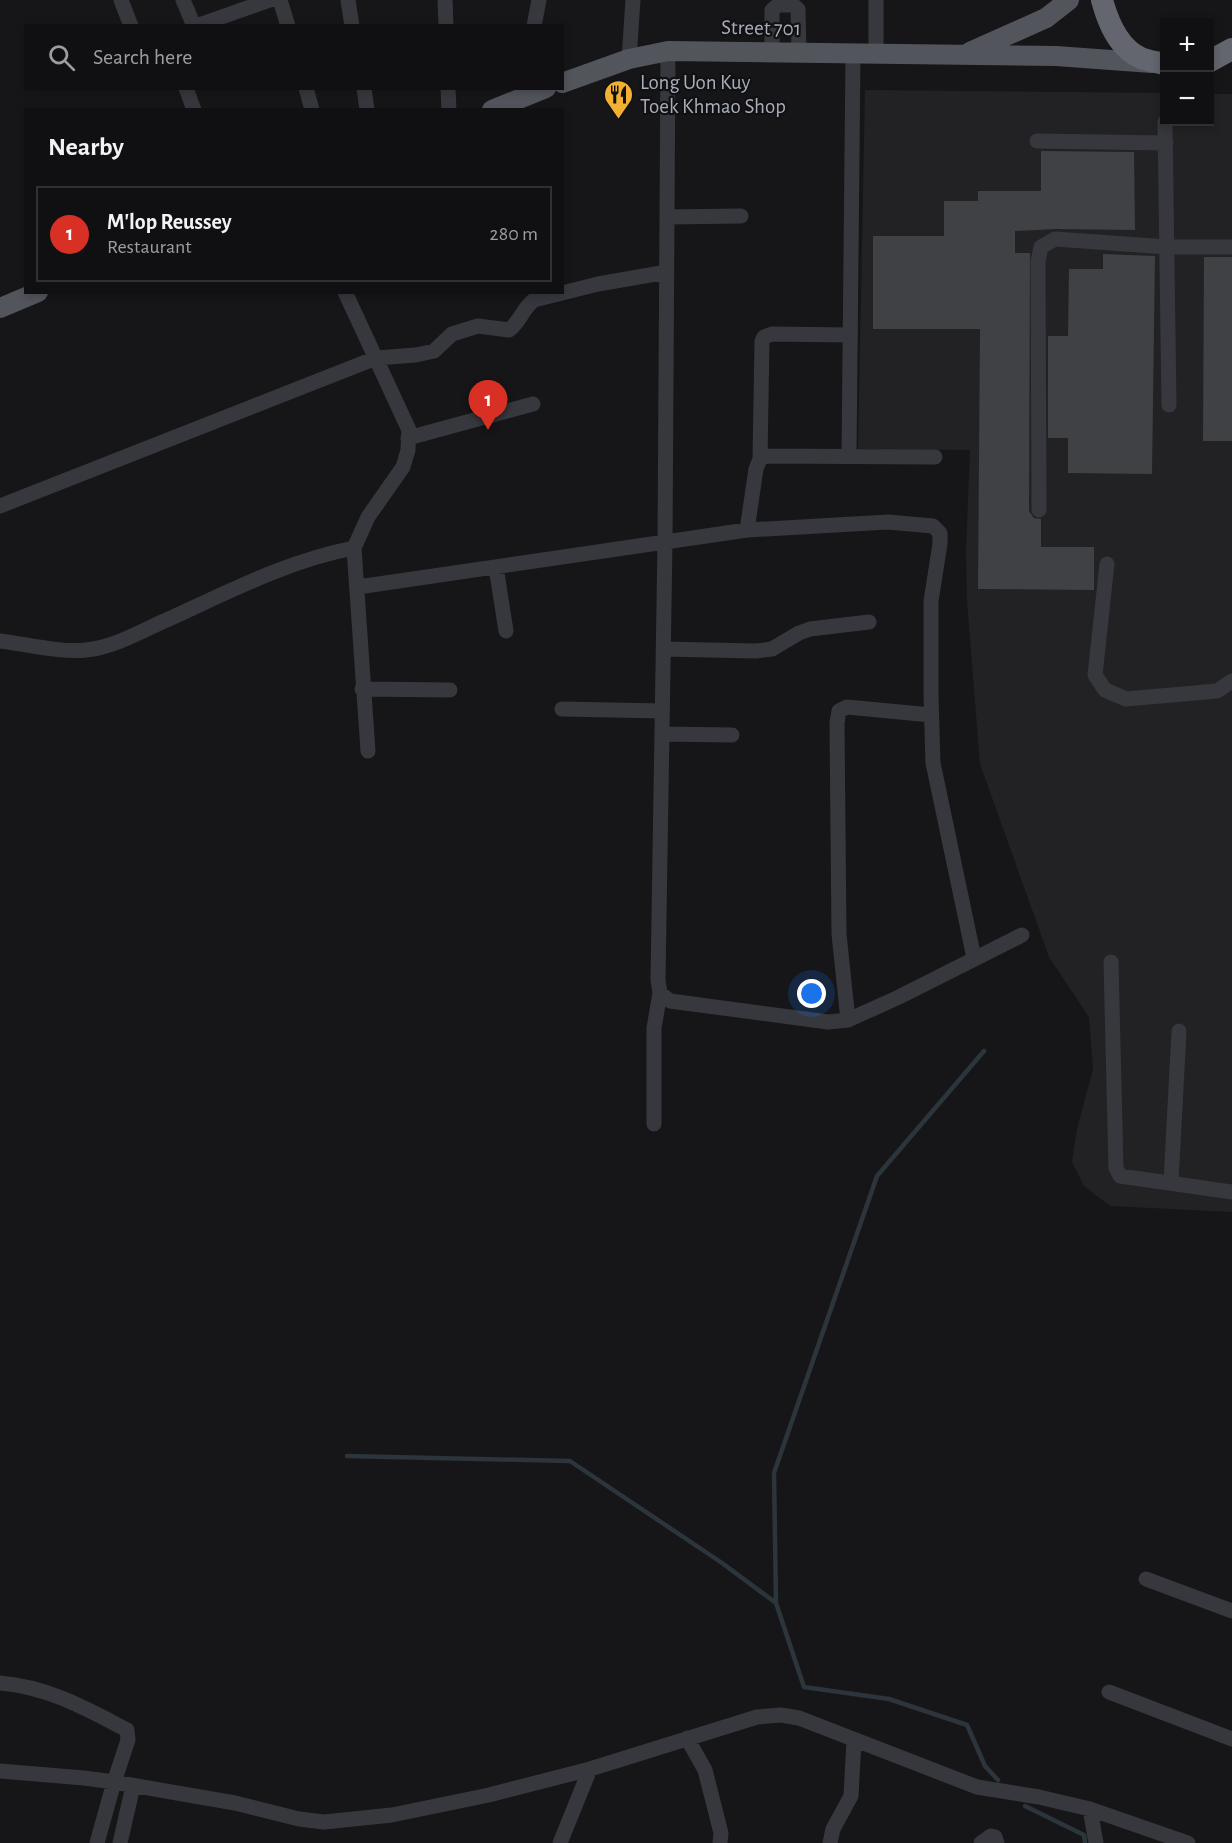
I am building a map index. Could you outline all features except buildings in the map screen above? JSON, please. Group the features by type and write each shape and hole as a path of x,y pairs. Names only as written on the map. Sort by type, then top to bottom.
{"highway":[{"path":"1102,0 1112,29 1125,46 1140,58 1160,63"},
{"path":"1214,58 1232,49"},
{"path":"1214,66 1232,67"}],"main road":[{"path":"964,54 1046,18 1069,0"},
{"name":"Street 701","path":"564,81 629,59 669,51 1056,56 1160,64"},
{"path":"496,108 535,90"},
{"path":"0,308 33,294"}],"street":[{"path":"121,0 130,24"},
{"path":"183,0 194,24"},
{"path":"201,24 270,0"},
{"path":"280,0 287,24"},
{"path":"348,0 352,24"},
{"path":"445,0 446,24"},
{"path":"534,24 539,0"},
{"path":"629,59 633,0"},
{"path":"876,0 876,54"},
{"path":"772,52 774,6 795,3 798,9 800,53"},
{"path":"654,1125 654,1028 660,993 657,980 665,543 669,51"},
{"path":"849,456 853,54"},
{"path":"187,90 193,108"},
{"path":"307,90 311,108"},
{"path":"363,90 367,108"},
{"path":"448,90 449,108"},
{"path":"1165,126 1169,405"},
{"path":"1037,141 1166,143"},
{"path":"667,218 741,216"},
{"path":"1039,510 1038,261 1041,247 1055,239 1167,247 1232,247"},
{"path":"564,292 667,272"},
{"path":"346,294 409,430 408,450 403,467 368,517 354,548 368,751"},
{"path":"0,506 376,358 416,355 434,351 452,334 478,326 509,330 518,323 526,306 534,300 558,294"},
{"path":"747,530 756,469 760,459 762,341 764,337 772,334 850,335"},
{"path":"408,438 533,404"},
{"path":"760,459 766,456 935,457"},
{"path":"358,587 747,530 888,522 933,526 940,533 930,601 933,763 974,958"},
{"path":"0,641 45,648 86,650 115,643 246,584 324,554 354,548"},
{"path":"1107,564 1095,675 1105,690 1125,699 1216,691 1232,681"},
{"path":"496,567 506,631"},
{"path":"663,649 756,651 772,649 810,629 869,622"},
{"path":"362,689 450,690"},
{"path":"848,1020 839,934 837,723 839,711 847,707 931,715"},
{"path":"562,709 662,711"},
{"path":"662,734 732,735"},
{"path":"660,993 670,1001 828,1022 848,1020 1022,935"},
{"path":"1111,962 1116,1168 1120,1176 1232,1192"},
{"path":"1171,1182 1179,1031"},
{"path":"1146,1579 1232,1611"},
{"path":"0,1683 22,1685 65,1698 127,1730 128,1740 97,1843"},
{"path":"1109,1692 1232,1739"},
{"path":"0,1771 114,1782 235,1803 299,1819 324,1822 392,1815 489,1795 590,1769 757,1717 781,1715 799,1718 977,1787 1039,1797 1090,1809 1188,1843"},
{"path":"687,1738 705,1770 721,1833 720,1843"},
{"path":"830,1843 833,1829 851,1796 854,1740"},
{"path":"560,1843 590,1769"},
{"path":"120,1843 133,1786"},
{"path":"1090,1809 1096,1843"},
{"path":"981,1843 992,1836 998,1843"}],"shaded area":[{"path":"865,90 1160,93 1160,126 1214,126 1214,94 1232,94 1232,1212 1110,1206 1084,1186 1072,1162 1077,1129 1093,1069 1089,1017 1049,957 980,764 967,602 966,551 970,450 858,449"}],"waterway":[{"path":"984,1051 877,1176 774,1473 776,1603 804,1687 889,1699 967,1725 985,1766 998,1780"},
{"path":"347,1456 570,1461 722,1563 776,1603"},
{"path":"1025,1806 1084,1835 1085,1843"}],"place":[{"name":"Long Uon Kuy Toek Khmao Shop","path":"619,120"},
{"name":"M'lop Reussey","path":"488,430"}]}
